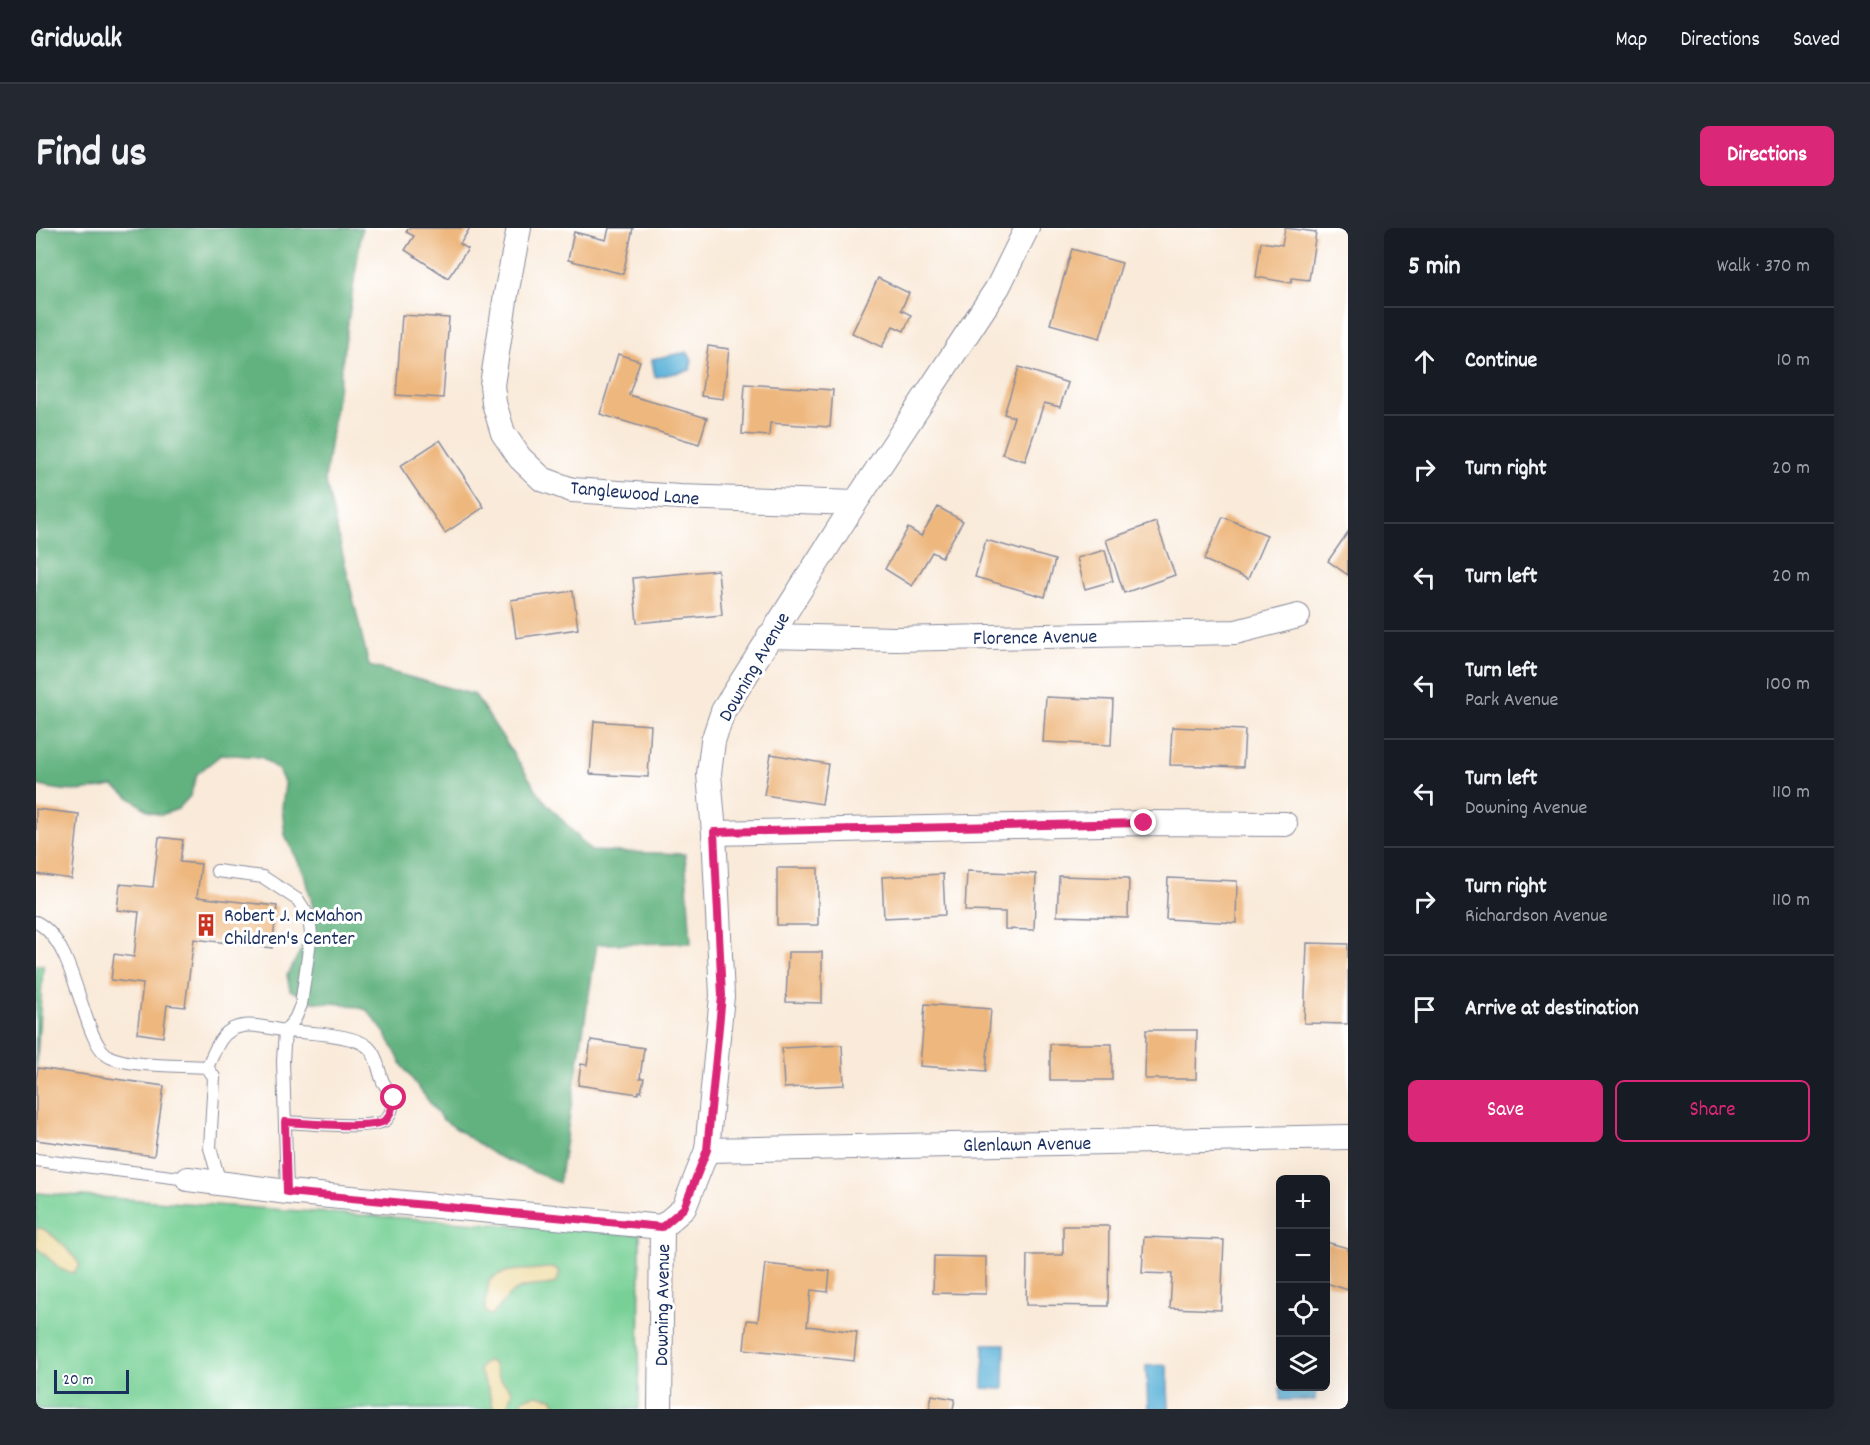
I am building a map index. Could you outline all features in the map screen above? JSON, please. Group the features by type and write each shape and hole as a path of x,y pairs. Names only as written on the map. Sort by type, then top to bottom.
{"street":[{"name":"Tanglewood Lane","path":"519,228 492,385 494,403 503,433 520,458 542,479 572,490 680,497 855,503"},
{"name":"Downing Avenue","path":"660,1409 662,1227 684,1208 707,1150 722,996 709,774 713,741 723,711 855,503 998,287 1028,228"},
{"name":"Florence Avenue","path":"770,636 894,639 1236,632 1298,616"},
{"path":"714,832 1132,823 1285,824"},
{"name":"Glenlawn Avenue","path":"707,1150 1348,1137"},
{"path":"188,1179 287,1192 662,1227"}],"lane":[{"path":"217,871 263,877 298,900 309,917 311,934 301,1005 295,1019 285,1031 283,1061 287,1192"},
{"path":"36,922 44,926 58,942 80,995 96,1044 110,1057 136,1062 207,1067"},
{"path":"207,1067 221,1039 233,1029 246,1025 285,1031 325,1033 350,1039 368,1047 376,1061 382,1080 394,1098 391,1114 384,1121 368,1125 285,1122"},
{"path":"207,1067 214,1077 210,1148 220,1183"},
{"path":"36,1160 188,1179"}],"green space":[{"path":"36,228 362,228 325,479 369,666 475,695 542,798 591,851 685,854 691,943 597,944 559,1183 495,1155 442,1119 404,1068 385,1033 367,1010 345,1004 313,1002 290,990 287,975 302,948 314,912 306,878 285,835 282,808 285,784 278,770 261,757 222,754 197,774 190,796 178,809 161,815 150,812 113,786 74,791 36,785"},
{"path":"36,965 43,965 36,1070"},
{"path":"36,1193 640,1234 639,1409 36,1409"}],"sand":[{"path":"41,1228 57,1239 78,1262 80,1266 73,1273 62,1270 36,1247 36,1229"},
{"path":"556,1269 560,1273 556,1283 518,1289 493,1314 486,1313 489,1281 495,1276 509,1271"},
{"path":"489,1361 495,1367 503,1383 512,1391 508,1405 504,1409 496,1409 492,1405 489,1391 479,1370 484,1362"},
{"path":"536,1395 552,1398 555,1403 553,1409 522,1409 524,1398"}],"water":[{"path":"687,352 692,360 690,370 655,377 652,359"},
{"path":"984,1344 1005,1344 1004,1389 983,1388"},
{"path":"1167,1365 1169,1409 1148,1409 1146,1366"},
{"path":"1280,1391 1316,1391 1315,1400 1280,1400"}],"building":[{"path":"409,228 470,228 460,244 468,249 448,278 405,250 414,236 406,232"},
{"path":"609,228 633,228 623,274 568,260 574,232 606,240"},
{"path":"1285,228 1316,232 1309,280 1292,278 1291,283 1256,277 1261,242 1282,245"},
{"path":"1072,249 1122,263 1100,338 1050,324"},
{"path":"878,278 909,293 901,310 911,315 904,331 893,326 882,347 852,333"},
{"path":"402,315 449,318 443,398 396,395"},
{"path":"708,346 729,349 723,399 701,396"},
{"path":"618,354 640,361 629,395 707,418 699,444 600,414"},
{"path":"1019,367 1068,383 1060,407 1044,403 1025,461 1002,454 1014,417 1004,414"},
{"path":"745,384 833,390 830,427 770,423 769,436 742,434"},
{"path":"440,440 484,507 445,533 400,466"},
{"path":"938,507 963,521 942,557 932,552 912,586 885,569 908,528 921,536"},
{"path":"1223,517 1267,535 1248,579 1204,560"},
{"path":"1156,522 1175,575 1124,593 1106,540"},
{"path":"1348,532 1348,575 1328,561"},
{"path":"986,540 1055,560 1045,597 975,577"},
{"path":"1105,550 1113,581 1085,589 1077,558"},
{"path":"718,570 722,615 637,623 633,578"},
{"path":"573,591 578,629 516,638 511,600"},
{"path":"1046,697 1113,700 1111,745 1043,742"},
{"path":"594,721 651,725 648,777 590,774"},
{"path":"1172,727 1245,730 1243,767 1170,765"},
{"path":"771,754 828,764 822,804 764,795"},
{"path":"36,809 79,814 72,879 36,874"},
{"name":"Robert J. McMahon Children's Center","path":"159,837 183,840 180,862 201,864 197,897 277,906 272,948 194,939 185,1007 167,1005 163,1037 137,1033 143,984 111,980 114,954 134,957 139,912 117,910 120,884 153,887"},
{"path":"777,868 818,868 818,925 777,925"},
{"path":"967,871 1036,874 1034,930 1005,929 1005,912 965,911"},
{"path":"943,874 945,915 884,918 882,877"},
{"path":"1059,876 1129,878 1128,918 1057,916"},
{"path":"1168,878 1237,881 1236,923 1166,919"},
{"path":"1307,943 1348,944 1348,1024 1304,1023"},
{"path":"788,952 822,952 822,1003 786,1002"},
{"path":"925,1004 991,1009 986,1071 920,1066"},
{"path":"1146,1030 1197,1030 1196,1079 1145,1079"},
{"path":"591,1040 644,1048 640,1078 644,1078 641,1092 639,1091 638,1094 578,1085 581,1064 587,1065"},
{"path":"1050,1044 1112,1044 1112,1080 1050,1080"},
{"path":"842,1045 844,1085 784,1088 782,1048"},
{"path":"38,1068 164,1086 154,1156 36,1140"},
{"path":"1063,1226 1109,1226 1108,1306 1026,1305 1027,1255 1063,1255"},
{"path":"1144,1237 1224,1240 1221,1310 1170,1308 1172,1274 1142,1273"},
{"path":"1330,1243 1348,1248 1348,1290 1330,1284"},
{"path":"934,1256 986,1257 986,1294 933,1293"},
{"path":"765,1264 830,1271 828,1292 811,1290 807,1326 857,1332 854,1361 744,1349 747,1320 758,1321"},
{"path":"932,1395 955,1399 953,1409 929,1409"}],"place":[{"name":"Robert J. McMahon Children's Center","path":"206,925"}],"route":[{"path":"394,1098 391,1114 384,1121 368,1125 285,1122 287,1192 662,1227 684,1208 707,1150 722,996 714,832 1144,823"}]}
